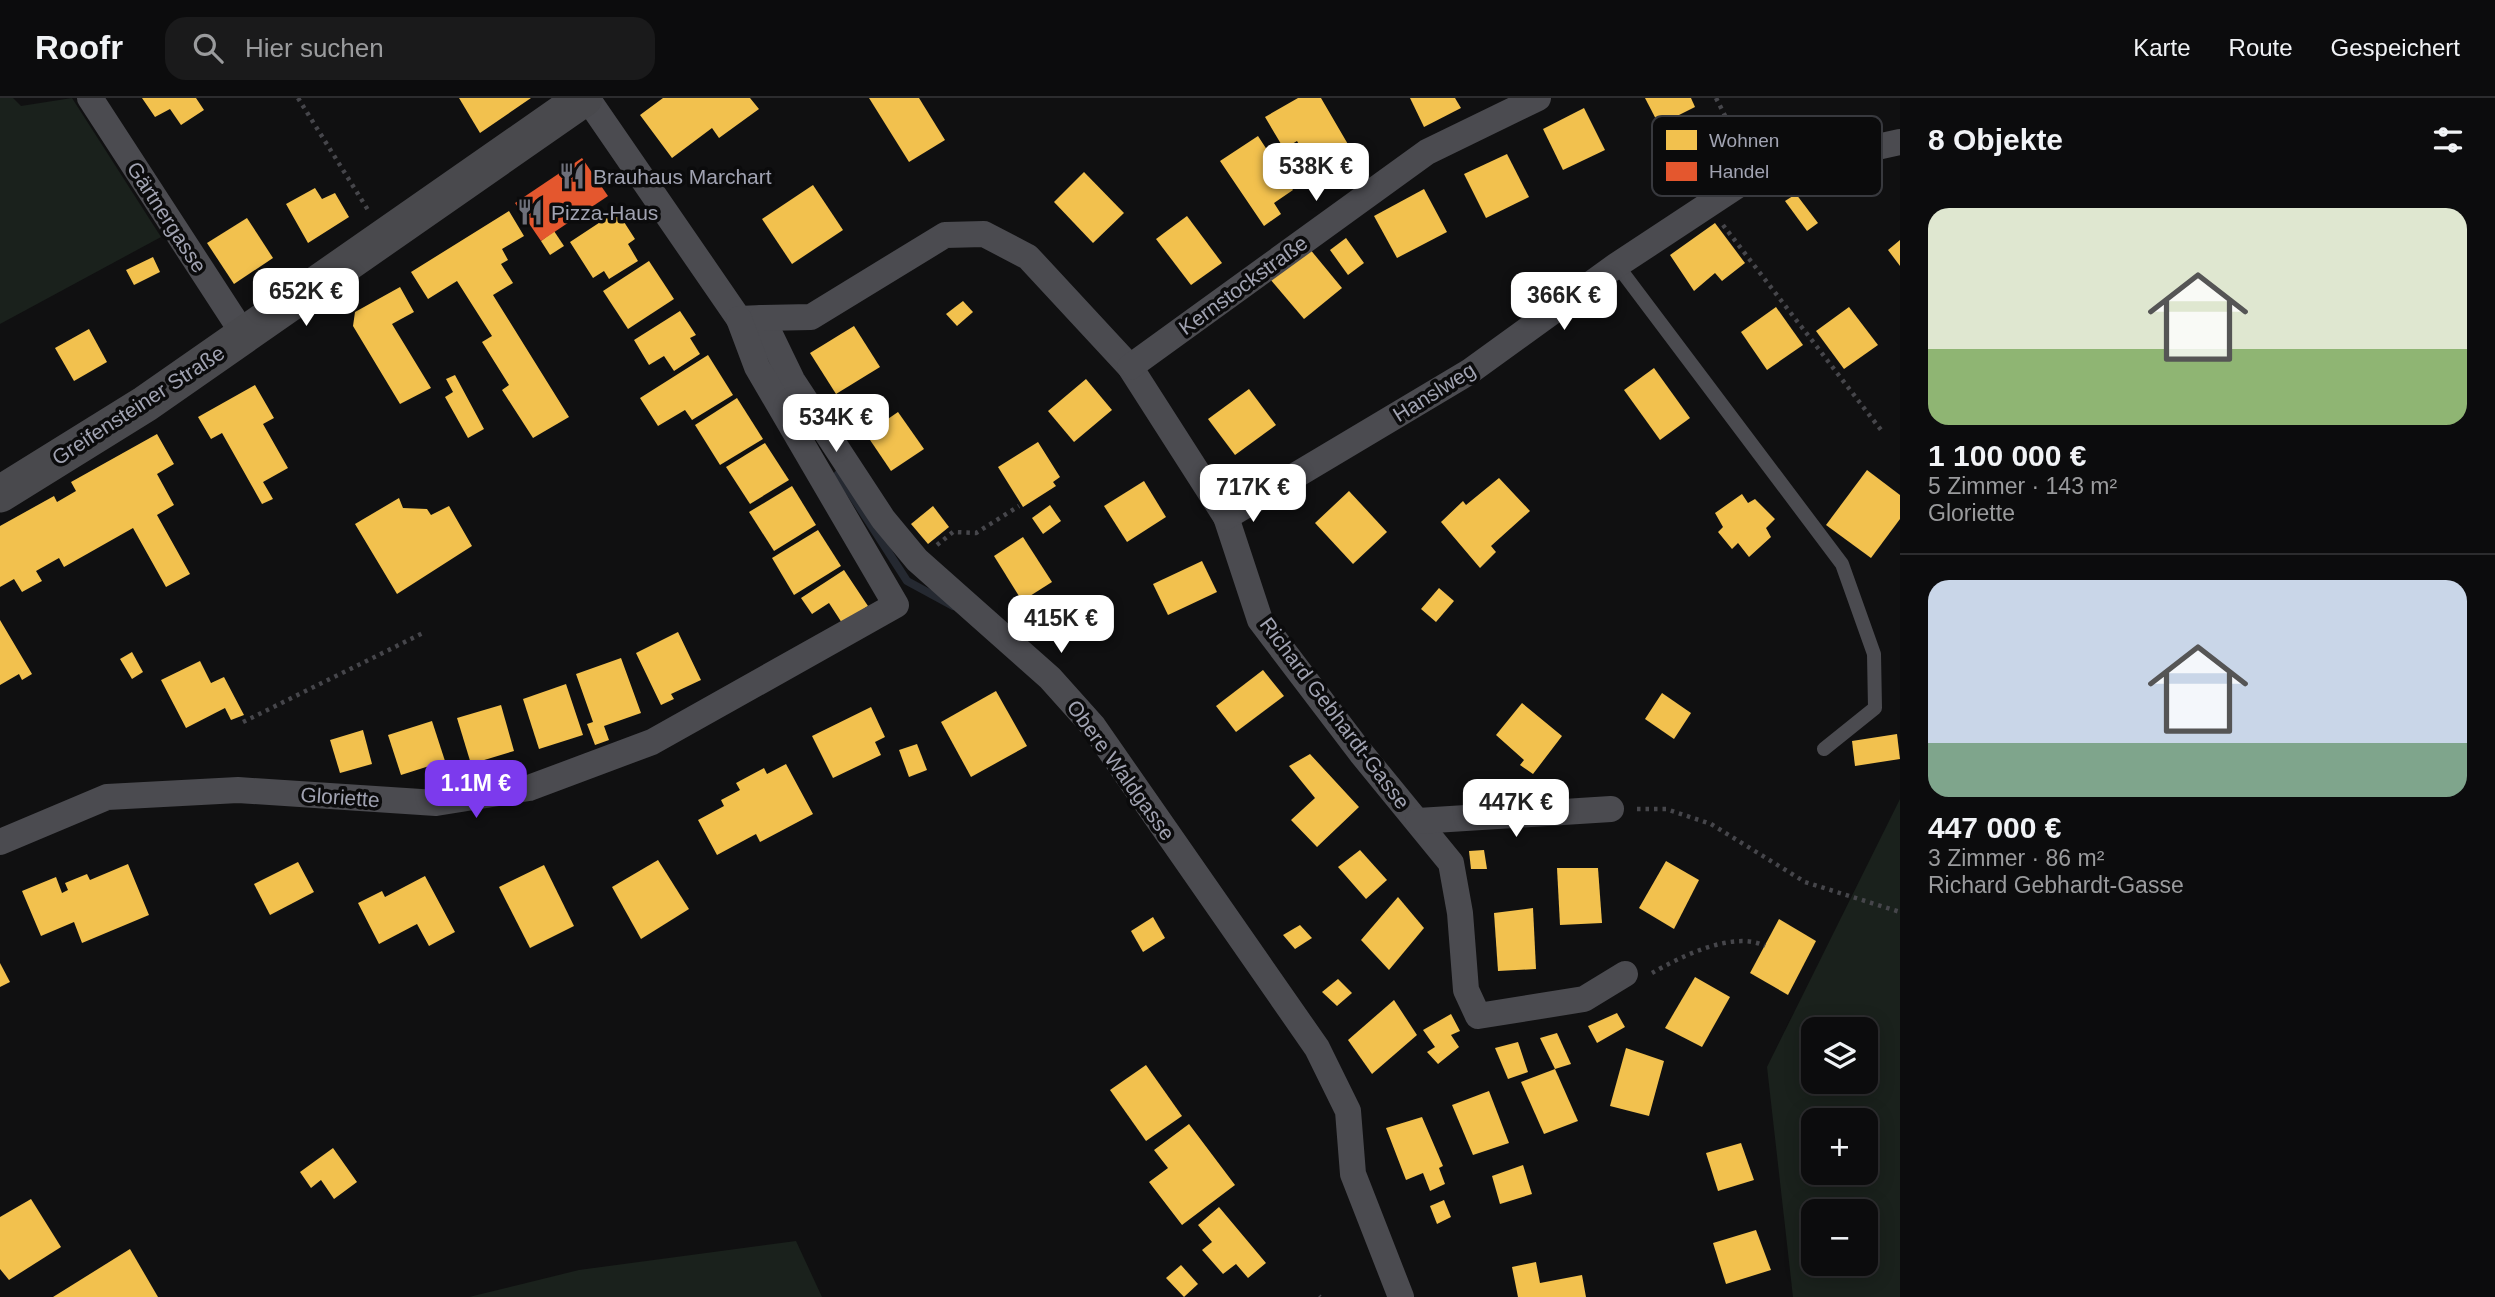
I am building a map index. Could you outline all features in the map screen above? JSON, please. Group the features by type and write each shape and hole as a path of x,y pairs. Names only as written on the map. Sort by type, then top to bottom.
{"main road":[{"name":"Greifensteiner Straße","path":"0,494 145,404 586,98"}],"street":[{"name":"Gärtnergasse","path":"90,98 244,335"},
{"name":"Obere Waldgasse","path":"586,98 751,318 883,519 917,560 1050,677 1093,726 1317,1048 1348,1111 1353,1174 1401,1297"},
{"name":"Kernstockstraße","path":"1129,367 1427,152 1538,98"},
{"name":"Hanslweg","path":"1882,146 1900,142"},
{"name":"Hanslweg","path":"1226,517 1469,372 1617,265 1721,196"},
{"name":"Richard Gebhardt-Gasse","path":"751,318 811,317 945,235 984,234 1028,257 1129,367 1226,517 1260,620 1360,753 1451,863 1460,913 1466,990 1478,1016 1584,999 1625,974"},
{"name":"Obere Waldgasse","path":"751,318 757,367 896,605"},
{"name":"Gloriette","path":"0,842 107,797 238,790 436,803 529,788 652,743 896,605"},
{"name":"Richard Gebhardt-Gasse","path":"1418,821 1611,809"}],"lane":[{"path":"1617,265 1842,564 1874,654 1875,708 1824,750"}],"path":[{"path":"298,98 385,237"},
{"path":"1716,98 1725,116"},
{"path":"1707,205 1881,430"},
{"path":"917,560 953,532 976,533 1019,506"},
{"path":"243,722 425,632"},
{"path":"1611,809 1666,810 1711,824 1805,883 1900,912"},
{"path":"1625,974 1642,979 1693,950 1754,940 1765,946"}],"shaded area":[{"path":"0,98 13,98 21,106 72,98 161,237 0,324"},
{"path":"1900,799 1900,1297 1793,1297 1767,1067"},
{"path":"796,1241 822,1297 469,1297 579,1270"}],"building: Wohnen":[{"path":"142,98 196,98 204,110 181,125 170,109 155,117"},
{"path":"459,98 531,98 480,133"},
{"path":"663,98 750,98 759,109 719,138 712,128 672,158 640,115"},
{"path":"869,98 919,98 945,140 909,162"},
{"path":"1298,98 1321,98 1356,158 1319,180 1297,141 1284,149 1265,117"},
{"path":"1410,98 1455,98 1461,108 1424,127"},
{"path":"1645,98 1691,98 1695,107 1677,116 1654,116"},
{"path":"1584,108 1605,150 1563,170 1543,129"},
{"path":"1258,136 1293,190 1274,203 1281,214 1264,226 1220,161"},
{"path":"1507,154 1529,197 1486,218 1464,174"},
{"path":"1084,172 1124,213 1093,243 1054,202"},
{"path":"813,185 843,230 792,264 762,219"},
{"path":"315,188 322,199 335,193 349,217 308,243 286,204"},
{"path":"1424,189 1447,232 1397,258 1374,216"},
{"path":"1798,196 1818,223 1807,231 1785,201"},
{"path":"509,211 524,236 502,249 508,260 501,264 513,283 493,295 569,417 533,438 502,390 509,385 482,342 492,336 457,281 428,299 411,272"},
{"path":"617,211 635,239 628,244 638,261 609,279 604,271 593,278 570,242"},
{"path":"1187,216 1222,263 1191,285 1156,239"},
{"path":"247,218 273,258 234,284 207,243"},
{"path":"1715,223 1745,263 1722,281 1715,273 1694,291 1670,255"},
{"path":"554,231 564,246 550,255 541,241"},
{"path":"1346,238 1364,263 1348,275 1330,250"},
{"path":"1900,240 1900,266 1888,250"},
{"path":"1309,248 1342,288 1304,319 1270,279"},
{"path":"153,257 160,272 134,285 126,270"},
{"path":"649,261 674,299 628,329 603,291"},
{"path":"400,287 414,312 392,324 431,388 400,404 353,326 355,312"},
{"path":"963,301 973,312 957,326 946,314"},
{"path":"1776,307 1803,345 1767,370 1741,332"},
{"path":"1849,307 1878,345 1844,369 1816,331"},
{"path":"680,311 696,335 690,338 700,354 674,371 664,356 649,365 634,340"},
{"path":"854,326 880,367 836,394 810,353"},
{"path":"89,329 107,362 74,381 55,348"},
{"path":"708,355 733,395 692,420 685,410 658,426 640,398"},
{"path":"1654,368 1690,418 1660,440 1624,390"},
{"path":"455,375 484,429 468,438 445,397 453,392 446,379"},
{"path":"1086,379 1112,410 1074,442 1048,411"},
{"path":"255,385 274,418 263,424 288,468 263,482 273,499 262,504 222,433 211,439 198,417"},
{"path":"1249,389 1276,425 1235,455 1208,419"},
{"path":"737,398 763,439 720,465 695,425"},
{"path":"898,412 924,449 891,471 866,434"},
{"path":"157,434 174,464 157,474 174,505 157,515 190,574 166,587 133,528 64,567 59,558 36,571 42,581 22,592 14,579 0,587 0,526 54,496 57,502 76,491 71,482"},
{"path":"1038,442 1060,477 1053,482 1056,486 1023,507 998,467"},
{"path":"765,443 789,480 750,504 726,467"},
{"path":"1867,470 1900,495 1900,519 1871,558 1826,525"},
{"path":"1499,478 1530,511 1491,546 1496,552 1480,568 1441,522 1463,501 1466,505"},
{"path":"1144,481 1166,517 1127,542 1104,506"},
{"path":"792,486 816,525 774,551 749,512"},
{"path":"1349,491 1387,532 1353,564 1315,523"},
{"path":"1742,494 1748,503 1755,499 1775,519 1766,528 1771,537 1749,557 1738,543 1732,549 1718,532 1723,527 1715,513"},
{"path":"399,498 403,508 427,509 431,515 449,506 472,546 397,594 355,524"},
{"path":"1050,505 1061,521 1043,534 1032,518"},
{"path":"933,506 949,527 928,544 911,524"},
{"path":"818,530 841,566 794,595 772,558"},
{"path":"1023,537 1052,582 1022,601 994,556"},
{"path":"1202,561 1217,592 1168,615 1153,584"},
{"path":"844,570 868,606 842,623 829,603 812,614 801,598"},
{"path":"1439,588 1454,601 1436,622 1421,609"},
{"path":"0,620 32,674 22,680 19,674 0,685"},
{"path":"678,632 701,680 671,694 674,699 661,705 636,653"},
{"path":"132,652 143,672 132,679 120,659"},
{"path":"621,658 641,713 604,726 609,740 595,745 587,724 593,722 576,674"},
{"path":"200,661 211,683 224,677 244,715 231,720 225,708 186,728 161,680"},
{"path":"1263,670 1284,696 1236,732 1216,706"},
{"path":"566,684 583,735 539,749 523,699"},
{"path":"996,691 1027,746 971,777 941,722"},
{"path":"1662,693 1691,713 1674,739 1645,719"},
{"path":"1522,703 1562,736 1533,774 1520,765 1524,760 1496,735"},
{"path":"501,705 514,751 471,764 457,718"},
{"path":"871,707 885,737 875,742 881,755 833,778 812,736"},
{"path":"432,721 445,761 401,775 388,735"},
{"path":"363,730 372,764 340,773 330,740"},
{"path":"1897,734 1900,759 1855,766 1852,741"},
{"path":"917,744 927,770 909,777 899,750"},
{"path":"1310,754 1359,807 1317,847 1291,820 1315,798 1289,766"},
{"path":"786,764 813,814 760,842 756,834 717,855 698,820 724,806 721,800 740,790 736,783 764,768 767,774"},
{"path":"1360,850 1387,880 1366,899 1338,867"},
{"path":"1484,850 1487,869 1471,869 1469,851"},
{"path":"658,860 689,909 641,939 612,887"},
{"path":"1666,861 1699,880 1674,929 1639,908"},
{"path":"298,862 314,892 270,915 254,884"},
{"path":"128,864 149,915 82,943 74,922 41,936 22,891 56,877 62,893 68,890 65,883 87,874 90,880"},
{"path":"544,865 574,926 530,948 499,887"},
{"path":"1557,868 1598,868 1602,923 1560,925"},
{"path":"425,876 455,932 429,946 417,924 379,944 358,903 382,891 385,897"},
{"path":"1398,897 1424,928 1389,970 1361,940"},
{"path":"1533,908 1536,969 1498,971 1494,913"},
{"path":"1153,917 1165,938 1143,952 1131,931"},
{"path":"1779,919 1816,941 1788,995 1750,973"},
{"path":"1300,925 1312,938 1295,949 1283,935"},
{"path":"0,963 10,982 0,987"},
{"path":"1695,977 1730,997 1702,1047 1665,1028"},
{"path":"1338,979 1352,993 1337,1006 1322,992"},
{"path":"1394,1000 1417,1035 1372,1074 1348,1040"},
{"path":"1617,1013 1625,1027 1597,1043 1588,1026"},
{"path":"1451,1014 1460,1031 1451,1035 1459,1047 1438,1064 1427,1052 1435,1047 1423,1030"},
{"path":"1557,1033 1571,1064 1555,1069 1540,1038"},
{"path":"1518,1042 1528,1072 1508,1079 1495,1048"},
{"path":"1626,1048 1664,1061 1649,1116 1610,1106"},
{"path":"1146,1065 1182,1116 1146,1141 1110,1090"},
{"path":"1555,1069 1578,1121 1544,1134 1521,1082"},
{"path":"1489,1091 1509,1143 1473,1155 1452,1105"},
{"path":"1422,1117 1443,1166 1439,1168 1445,1184 1430,1191 1423,1173 1406,1180 1386,1128"},
{"path":"1189,1124 1235,1185 1182,1225 1149,1182 1168,1168 1154,1150"},
{"path":"1741,1143 1754,1180 1718,1191 1706,1153"},
{"path":"333,1148 357,1182 334,1199 321,1180 311,1188 300,1172"},
{"path":"1523,1165 1532,1194 1500,1204 1492,1176"},
{"path":"31,1199 61,1247 9,1280 0,1269 0,1217"},
{"path":"1444,1200 1451,1217 1437,1224 1430,1206"},
{"path":"1219,1207 1266,1263 1248,1278 1236,1264 1223,1274 1202,1250 1212,1242 1198,1225"},
{"path":"1756,1230 1771,1270 1726,1284 1713,1243"},
{"path":"130,1249 158,1297 53,1297"},
{"path":"1536,1262 1540,1283 1582,1275 1586,1297 1518,1297 1512,1267"},
{"path":"1181,1265 1198,1284 1184,1297 1166,1278"}],"building: Handel":[{"path":"582,158 608,196 541,241 515,203"}],"waterway":[{"path":"838,474 907,581 953,606"}],"place":[{"name":"Brauhaus Marchart","path":"572,176"},
{"name":"Pizza-Haus","path":"530,212"}]}
